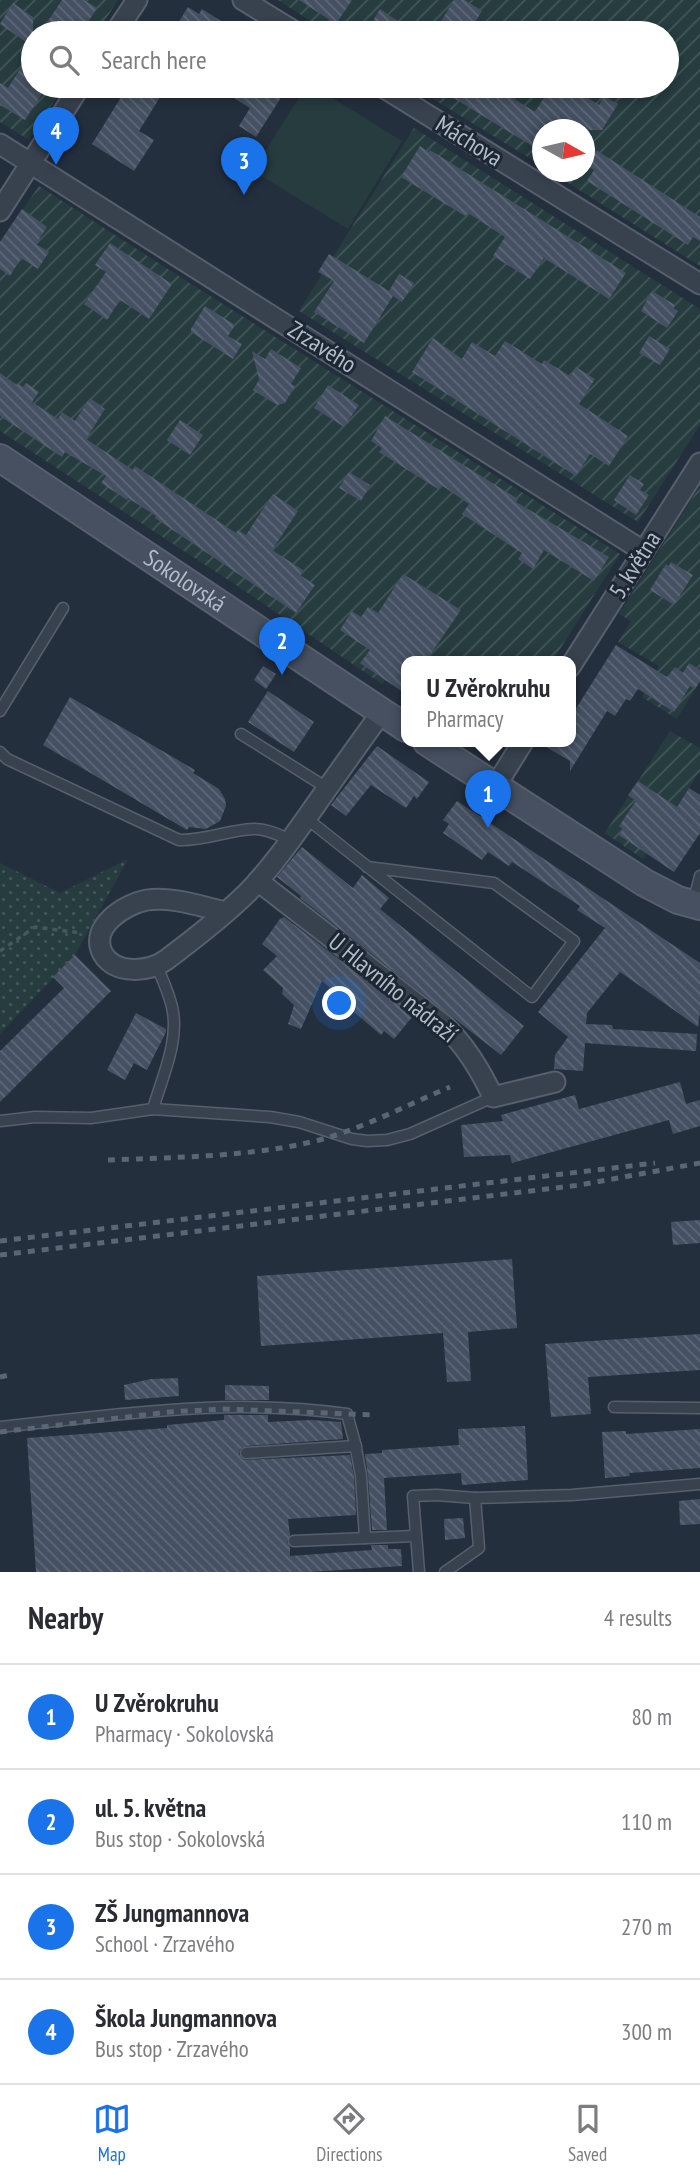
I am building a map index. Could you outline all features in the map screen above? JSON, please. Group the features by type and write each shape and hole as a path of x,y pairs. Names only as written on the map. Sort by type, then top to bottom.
{"street":[{"path":"123,21 136,0"},
{"path":"243,0 277,21"},
{"path":"0,211 72,98"},
{"name":"Máchova","path":"400,98 700,284"},
{"name":"Zrzavého","path":"0,144 643,551"},
{"name":"Sokolovská","path":"0,458 401,725"},
{"name":"5. května","path":"576,657 700,463"},
{"path":"226,912 173,901 147,900 132,904 116,914 104,928 101,936 103,954 115,964 139,970 157,966 226,912 258,881 290,840 382,712"},
{"path":"435,747 645,883 678,900 697,905"},
{"path":"495,787 520,747"},
{"name":"U Hlavního nádraží","path":"258,881 444,1025 471,1056 493,1097"},
{"path":"493,1097 555,1082"}],"lane":[{"path":"0,711 63,608"},
{"path":"241,734 327,788"},
{"path":"0,752 7,759 180,840 196,841 254,828 290,840"},
{"path":"306,818 532,997 574,941 494,883 368,867"},
{"path":"697,905 700,876"},
{"path":"153,1109 171,1046 174,1025 172,1007 157,966"},
{"path":"0,1121 35,1117 91,1118 153,1109 270,1117 299,1122 352,1139 367,1141 410,1135 493,1097"},
{"path":"0,1427 158,1410 224,1406 310,1409 346,1414 356,1446 361,1476 365,1538"},
{"path":"614,1406 700,1408"},
{"path":"246,1453 356,1446"},
{"path":"418,1572 413,1496 475,1498 572,1494 700,1484"},
{"path":"445,1572 479,1548 475,1498"},
{"path":"293,1541 415,1536"}],"path":[{"path":"0,951 35,927 101,936"}],"green space":[{"path":"0,0 118,0 105,21 21,21 21,98 56,98 29,140 0,122"},
{"path":"278,0 700,0 700,266 567,182 595,182 595,119 532,119 532,160 432,98 679,98 679,21 310,21"},
{"path":"299,98 332,98 402,141 348,229 253,171"},
{"path":"414,128 700,309 700,425 638,522 299,311"},
{"path":"39,186 620,554 556,656 401,656 401,691 385,680 382,684 0,431 0,242"},
{"path":"700,486 700,681 677,719 642,697 659,666 618,642 631,621 619,614"},
{"path":"670,731 700,748 700,771 643,859 605,833"},
{"path":"128,859 75,955 0,1034 0,863 60,893"}],"building":[{"path":"62,0 84,0 97,8 89,21 48,21"},
{"path":"299,0 352,0 338,21 331,21"},
{"path":"454,0 465,0 482,11 476,21 441,21"},
{"path":"13,3 33,17 33,21 21,21 21,39 0,24"},
{"path":"188,7 199,14 202,9 221,21 179,21"},
{"path":"380,9 398,21 373,21"},
{"path":"21,68 21,98 39,98 25,120 0,105 0,83 8,88"},
{"path":"121,98 160,98 139,131 154,140 134,171 92,144"},
{"path":"234,98 280,98 256,137 239,126 250,108"},
{"path":"454,98 512,98 535,112 544,98 588,98 599,105 603,98 608,98 618,104 602,130 595,130 595,119 532,119 532,146"},
{"path":"420,146 626,273 609,299 544,258 530,279 493,256 505,237 468,213 465,216 401,177"},
{"path":"595,152 700,217 700,241 693,237 688,245 589,182 595,182"},
{"path":"22,209 47,227 36,244 49,252 38,269 21,258 10,276 0,269 0,242"},
{"path":"110,243 172,284 149,319 120,300 107,320 84,304 106,272 95,265"},
{"path":"329,254 389,291 399,274 414,283 402,302 393,296 364,343 314,312 334,281 318,272"},
{"path":"652,291 675,305 673,308 678,311 667,328 641,311"},
{"path":"205,306 235,325 228,336 242,344 233,359 191,332"},
{"path":"649,336 670,349 660,365 639,353"},
{"path":"433,338 462,359 472,342 495,356 505,341 542,364 544,360 570,376 576,367 595,379 579,404 628,436 609,466 590,454 576,476 412,372"},
{"path":"271,349 301,368 291,384 295,386 285,403 277,405 253,390 259,380 252,351 265,359"},
{"path":"0,373 17,385 18,383 23,387 26,383 39,392 32,402 58,419 62,412 75,421 90,398 105,409 86,439 133,470 135,466 236,533 238,530 246,535 273,494 298,511 272,550 303,570 300,575 315,585 296,613 155,518 156,516 101,483 106,476 65,452 62,457 0,416"},
{"path":"328,385 359,405 344,427 314,408"},
{"path":"385,416 518,499 516,502 609,557 594,581 544,550 533,569 518,559 522,553 462,514 469,504 441,485 438,489 379,452 382,448 371,441"},
{"path":"180,420 203,435 190,455 167,440"},
{"path":"349,472 370,485 361,501 339,488"},
{"path":"630,475 644,484 640,490 649,495 636,515 614,500"},
{"path":"671,562 693,575 674,605 650,590 666,564 669,566"},
{"path":"403,574 461,610 429,656 401,656 401,691 360,663 370,650 340,630 352,611 361,617 368,607 378,613"},
{"path":"616,645 667,677 675,667 683,673 689,663 700,670 700,681 695,689 690,686 674,712 638,689 630,701 626,699 615,716 607,711 570,771 570,761 546,747 576,747 576,708"},
{"path":"263,666 276,674 266,689 254,680"},
{"path":"268,691 314,722 294,752 248,722"},
{"path":"70,697 195,770 193,773 219,789 226,806 220,821 206,829 189,827 187,830 43,745"},
{"path":"377,746 429,782 417,799 414,796 406,808 371,785 346,816 331,805"},
{"path":"638,781 677,807 689,788 700,795 700,833 674,872 619,835 623,829 619,826 636,801 628,795"},
{"path":"457,801 700,963 698,1027 620,972 587,1013 586,1024 612,1025 613,1029 697,1034 696,1051 585,1043 583,1071 554,1069 555,1055 568,1037 538,1012 605,928 577,910 580,906 512,862 509,866 488,852 482,860 443,833 449,824 443,820"},
{"path":"302,847 353,888 362,875 389,898 380,909 524,1026 501,1055 300,898 301,896 277,877"},
{"path":"284,917 413,1016 394,1039 384,1031 381,1035 354,1012 356,1009 322,981 301,1029 288,1024 294,1005 282,994 283,988 263,970 277,956 262,944"},
{"path":"75,955 111,991 0,1102 0,1051 64,988 53,977"},
{"path":"136,1013 166,1029 166,1032 147,1070 134,1063 125,1080 107,1070"},
{"path":"680,1082 686,1104 700,1100 700,1126 673,1134 669,1120 512,1163 510,1155 464,1157 461,1125 503,1121 501,1115 575,1095 579,1109"},
{"path":"700,1220 700,1243 673,1245 671,1222"},
{"path":"512,1259 517,1328 468,1332 471,1381 447,1382 443,1333 261,1346 257,1276"},
{"path":"700,1334 700,1370 588,1377 591,1414 551,1417 545,1344"},
{"path":"178,1378 179,1396 125,1400 124,1385 151,1379"},
{"path":"225,1385 269,1386 269,1400 225,1400"},
{"path":"224,1415 268,1415 268,1422 341,1422 343,1439 246,1446 240,1449 239,1454 246,1460 350,1455 356,1515 288,1519 290,1535 287,1542 290,1556 372,1550 371,1545 388,1545 388,1549 401,1549 402,1566 309,1572 36,1572 27,1438 167,1428 167,1425 224,1420"},
{"path":"525,1426 528,1480 462,1485 461,1473 384,1478 387,1530 372,1530 365,1454 382,1453 382,1450 459,1445 458,1429"},
{"path":"700,1429 700,1468 629,1473 630,1476 605,1478 602,1432 626,1431 626,1434"},
{"path":"700,1499 700,1524 680,1525 679,1501"},
{"path":"463,1518 465,1538 445,1540 444,1519"}],"railway":[{"path":"108,1160 224,1155 282,1148 336,1135 450,1087"},
{"path":"0,1241 655,1163"},
{"path":"0,1255 580,1185 700,1163"},
{"path":"0,1377 9,1375"},
{"path":"0,1432 169,1412 224,1409 376,1415"}],"place":[{"name":"Škola Jungmannova","path":"56,165"},
{"name":"ZŠ Jungmannova","path":"244,195"},
{"name":"ul. 5. května","path":"282,675"},
{"name":"U Zvěrokruhu","path":"488,828"}]}
